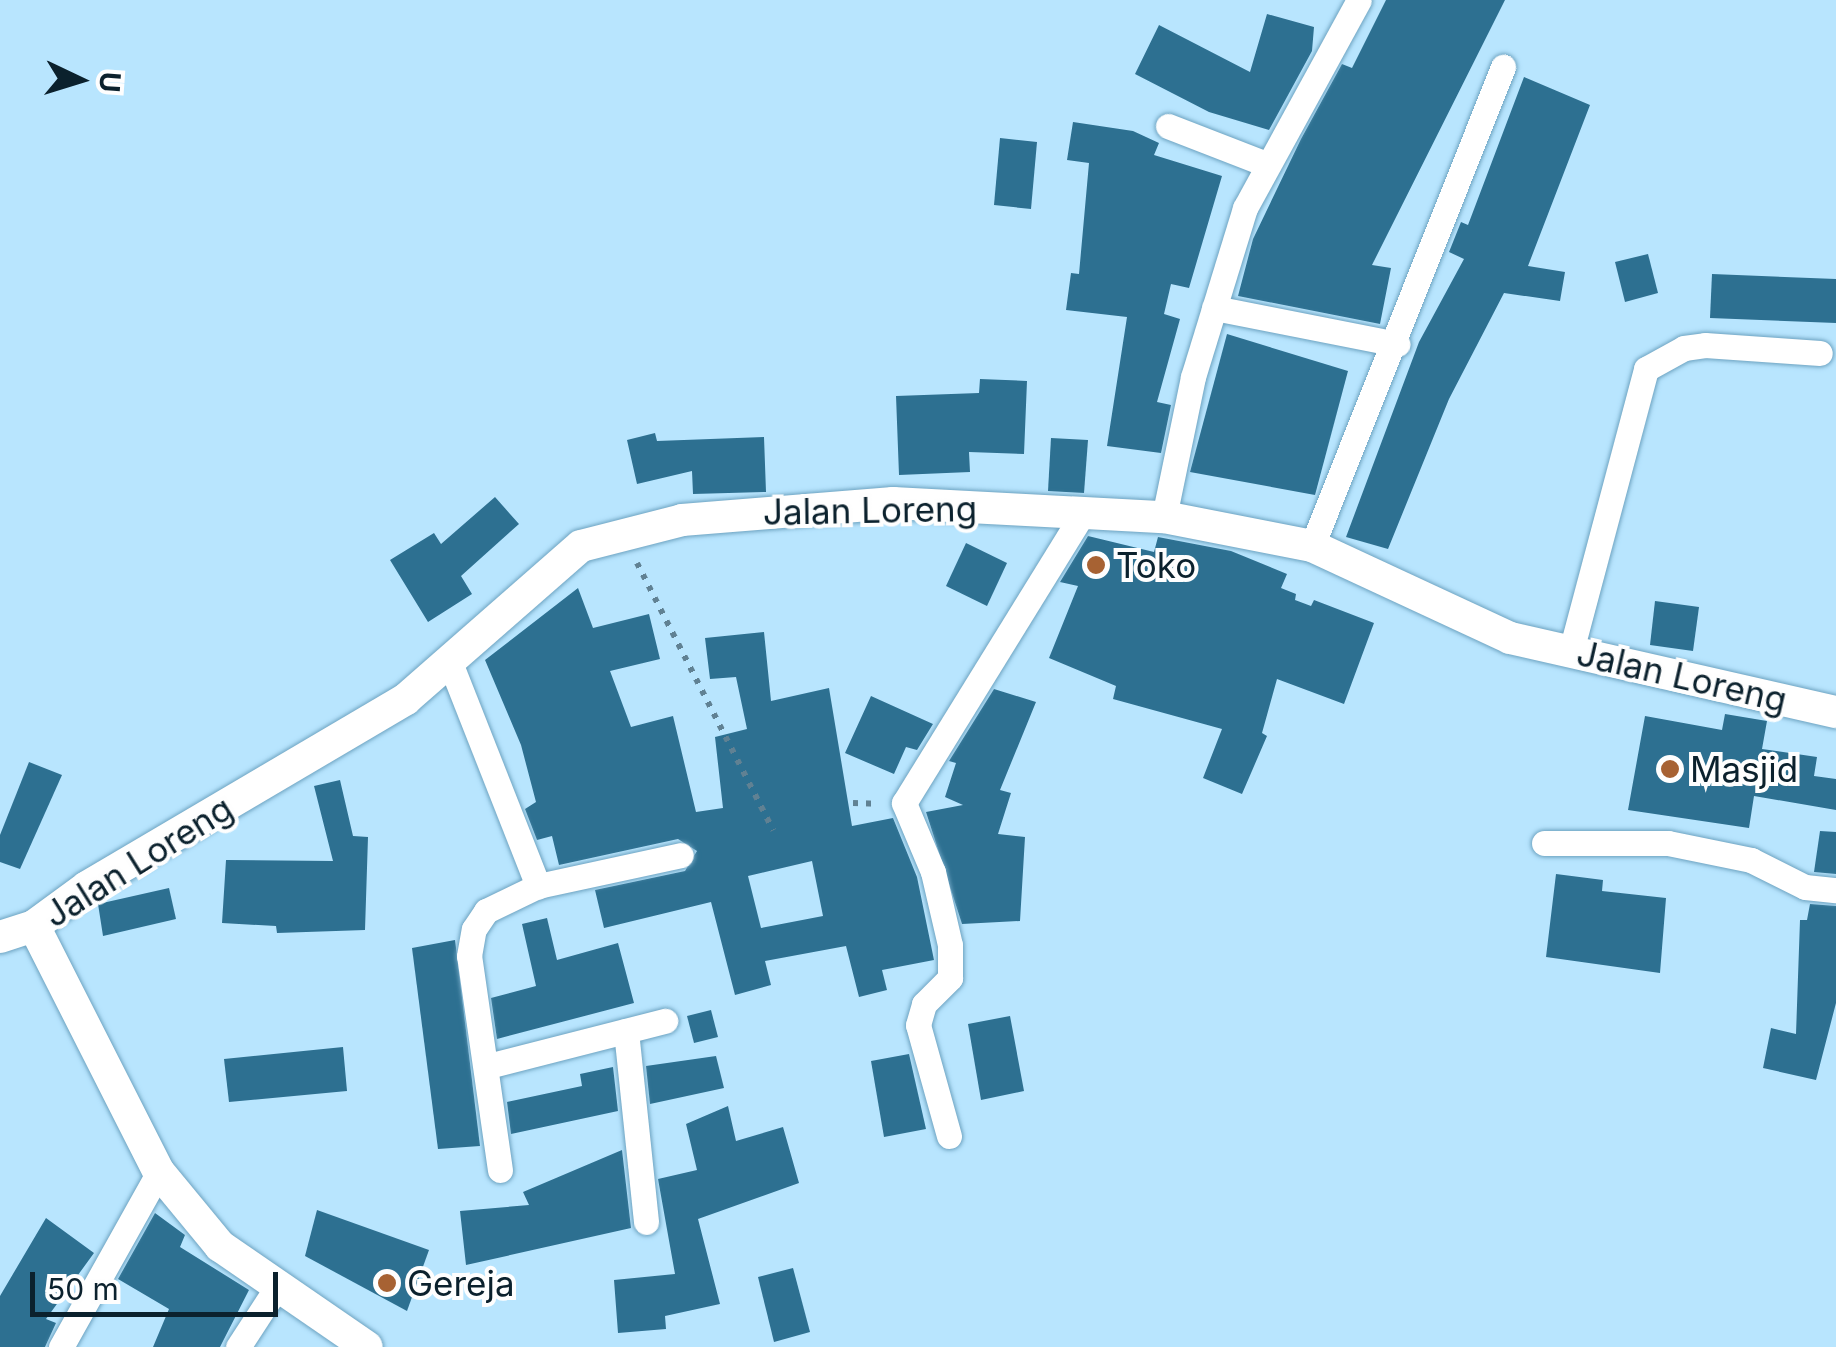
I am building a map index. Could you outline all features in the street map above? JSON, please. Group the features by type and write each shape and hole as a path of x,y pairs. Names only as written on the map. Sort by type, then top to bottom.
{"street":[{"path":"1164,517 1228,256 1266,164 1359,0"},
{"path":"1312,546 1398,344 1503,67"},
{"path":"1168,126 1266,164"},
{"path":"1214,308 1398,344"},
{"path":"1571,651 1646,369 1684,348 1705,345 1820,353"},
{"name":"Jalan Loreng","path":"0,937 34,926 87,887 406,699 451,665 534,584 581,546 620,531 754,511 893,503 1164,517 1312,546 1454,616 1510,638 1836,712"},
{"path":"949,1136 918,1025 924,1004 950,978 950,945 933,872 904,803 1084,513"},
{"path":"451,665 538,886"},
{"path":"1544,843 1630,838 1702,849 1751,860 1804,887 1836,890"},
{"path":"500,1170 488,1066 471,978 474,929 498,902 538,886 681,855"},
{"path":"34,926 159,1172 220,1246 367,1347"},
{"path":"488,1066 665,1021"},
{"path":"626,1031 646,1222"},
{"path":"61,1347 159,1172"},
{"path":"238,1347 279,1284"}],"path":[{"path":"620,531 774,830"}],"building":[{"path":"1386,0 1505,0 1372,265 1391,268 1380,324 1238,296 1253,239 1301,139 1342,64 1352,68"},
{"path":"1267,14 1314,27 1312,51 1269,130 1209,112 1135,74 1159,25 1250,72"},
{"path":"1524,77 1590,105 1528,266 1565,272 1560,301 1504,293 1449,399 1388,549 1346,537 1419,342 1464,259 1449,252 1461,222 1468,225"},
{"path":"1073,122 1133,131 1159,143 1154,155 1222,176 1189,288 1171,284 1164,314 1180,319 1157,402 1171,405 1161,453 1107,446 1127,317 1066,310 1071,273 1079,274 1089,163 1067,160"},
{"path":"1000,138 1037,142 1031,209 994,205"},
{"path":"1648,254 1658,293 1625,302 1615,262"},
{"path":"1712,274 1836,279 1836,323 1710,318"},
{"path":"1227,334 1348,371 1315,495 1190,472"},
{"path":"980,379 1027,381 1024,454 969,452 970,472 899,475 896,396 979,393"},
{"path":"655,433 657,441 764,437 766,492 693,494 692,471 637,484 627,440"},
{"path":"1051,438 1088,440 1084,493 1048,491"},
{"path":"495,497 519,524 461,576 472,594 428,622 390,560 434,533 441,544"},
{"path":"1088,536 1154,552 1158,537 1231,551 1287,574 1281,588 1296,594 1295,600 1311,606 1314,600 1374,623 1344,704 1277,679 1262,733 1267,736 1242,794 1203,778 1222,729 1113,699 1116,686 1049,658 1078,586 1060,582"},
{"path":"966,543 1007,563 987,606 946,586"},
{"path":"578,588 593,628 649,614 660,659 610,671 631,727 673,716 696,812 723,808 715,737 747,729 736,677 710,679 705,638 764,632 771,701 829,688 852,826 893,818 917,877 934,960 882,970 887,990 859,997 846,946 765,961 771,985 735,995 711,902 604,928 595,890 685,871 697,851 678,839 559,865 552,836 537,840 525,809 536,802 521,745 485,660","holes":["812,861 823,916 761,928 748,876"]},
{"path":"1655,601 1699,607 1693,651 1650,645"},
{"path":"994,689 1036,702 1000,790 1011,793 998,834 1025,837 1020,921 962,924 926,812 963,805 945,797 956,763 949,761"},
{"path":"871,696 933,724 917,750 906,747 894,774 845,753"},
{"path":"1725,714 1767,721 1762,749 1817,757 1814,776 1836,779 1836,810 1754,796 1749,828 1628,810 1645,716 1722,730"},
{"path":"29,762 62,775 20,869 0,862 0,835"},
{"path":"340,780 353,836 368,837 365,930 277,933 276,926 222,923 226,860 333,861 314,786"},
{"path":"1820,831 1836,832 1836,874 1814,872"},
{"path":"1556,874 1603,880 1602,891 1666,898 1660,973 1546,957"},
{"path":"169,888 176,919 103,936 98,904"},
{"path":"1810,904 1836,906 1836,1003 1816,1080 1763,1068 1771,1028 1796,1034 1800,920 1807,920"},
{"path":"547,918 557,960 618,943 634,1003 497,1039 491,998 536,986 522,924"},
{"path":"455,940 480,1146 438,1149 412,948"},
{"path":"711,1010 718,1037 694,1043 687,1016"},
{"path":"1010,1016 1024,1091 981,1100 968,1024"},
{"path":"343,1047 347,1091 229,1102 224,1059"},
{"path":"909,1054 926,1129 884,1137 871,1061"},
{"path":"716,1056 724,1088 650,1104 646,1066"},
{"path":"613,1067 618,1111 511,1134 507,1102 582,1086 580,1074"},
{"path":"728,1106 736,1141 783,1127 799,1183 698,1219 720,1304 665,1316 666,1329 618,1333 614,1280 675,1274 658,1179 697,1170 686,1124"},
{"path":"622,1150 631,1228 466,1265 460,1211 529,1205 523,1192"},
{"name":"Gereja","path":"317,1210 429,1250 407,1311 305,1256"},
{"path":"155,1213 185,1235 180,1247 249,1290 220,1347 153,1347 169,1309 118,1279"},
{"path":"46,1218 94,1253 46,1319 56,1323 45,1347 0,1347 0,1296"},
{"path":"793,1268 810,1332 774,1342 758,1277"}],"place":[{"name":"Toko","path":"1096,565"},
{"name":"Masjid","path":"1670,769"},
{"name":"Gereja","path":"387,1283"}]}
